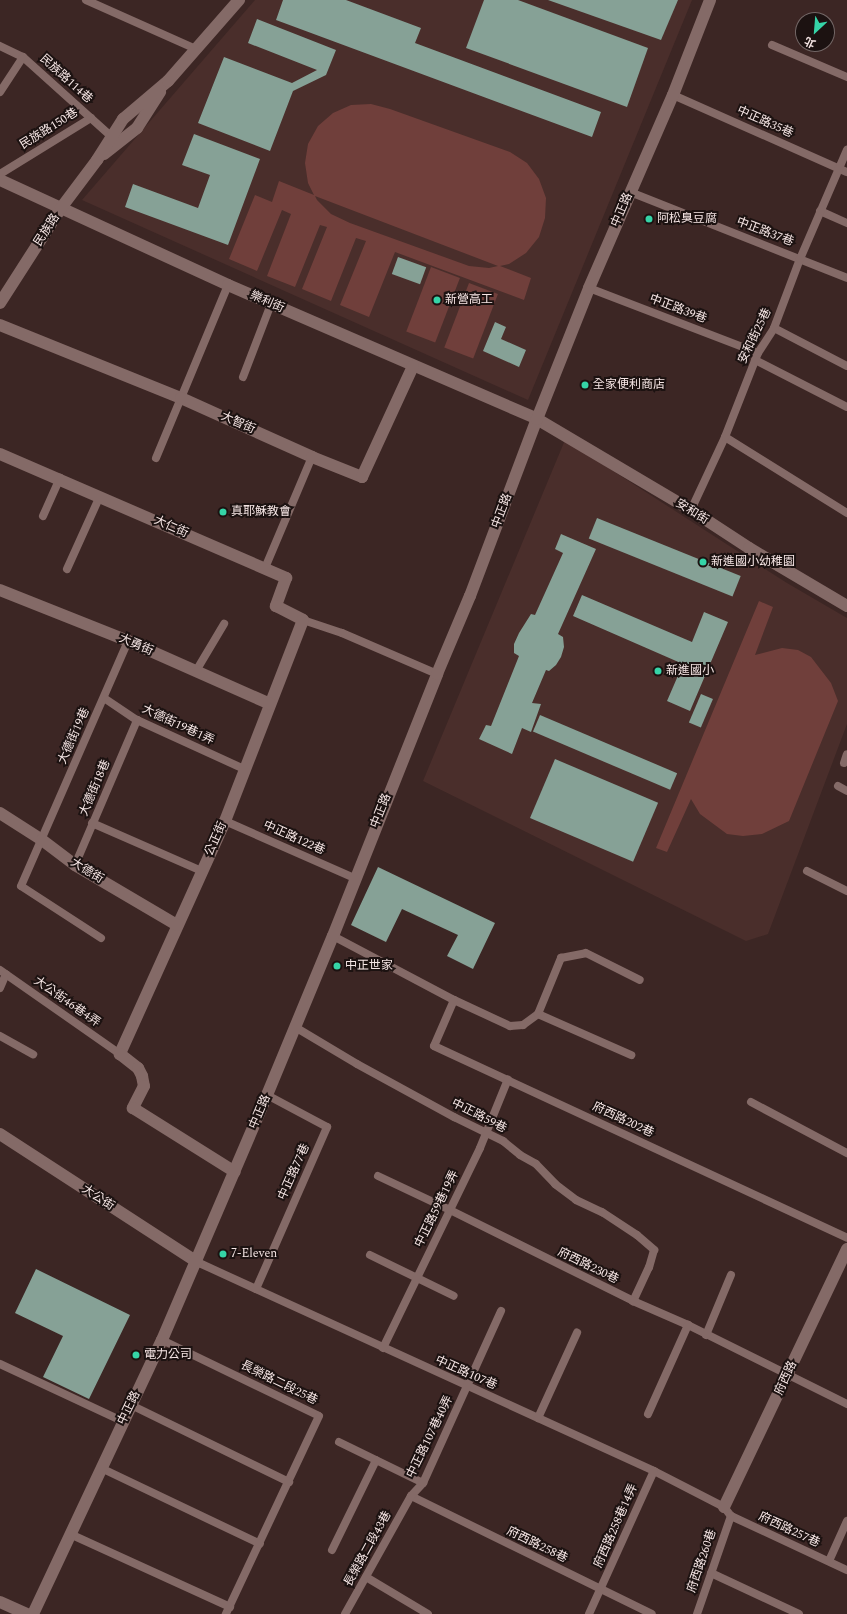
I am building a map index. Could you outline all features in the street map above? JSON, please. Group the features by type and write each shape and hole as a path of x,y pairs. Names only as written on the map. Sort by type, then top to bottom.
{"street":[{"name":"民族路","path":"0,303 61,208 97,160 123,119 168,80 239,0"},
{"name":"中正路","path":"33,1614 122,1421 131,1406 162,1340 235,1172 333,936 354,878 436,674 470,596 537,419 589,288 673,95 710,0"},
{"name":"民族路","path":"97,160 137,128 168,80"},
{"name":"樂利街","path":"0,180 271,304 537,419"},
{"name":"大智街","path":"0,325 182,398 312,457 362,476 413,366"},
{"name":"安和街","path":"537,419 691,510 749,548 847,606"},
{"name":"大仁街","path":"0,454 60,478 286,578 276,606 303,620"},
{"name":"大勇街","path":"0,590 128,641 270,704"},
{"name":"公正街","path":"120,1054 225,821 303,620"},
{"name":"大德街","path":"0,813 42,840 75,865 177,925"},
{"path":"120,1054 138,1068 142,1076 144,1086 134,1108 235,1172"},
{"name":"大公街","path":"0,1134 197,1262"},
{"name":"府西路","path":"728,1512 787,1375 847,1249"},
{"path":"0,1602 27,1614"}],"lane":[{"path":"86,0 196,49"},
{"path":"772,45 847,77"},
{"name":"民族路114巷","path":"0,46 23,57 112,136"},
{"path":"0,92 23,57"},
{"name":"中正路35巷","path":"673,95 847,172"},
{"name":"民族路150巷","path":"0,174 91,118"},
{"name":"安和街25巷","path":"691,510 725,437 757,357 774,328 800,259 847,150"},
{"name":"中正路37巷","path":"630,192 847,278"},
{"path":"820,211 847,223"},
{"path":"156,458 228,284"},
{"name":"中正路39巷","path":"589,288 757,357 847,407"},
{"path":"243,377 271,304"},
{"path":"774,328 847,366"},
{"path":"725,437 847,513"},
{"path":"265,568 312,457"},
{"path":"43,516 60,478"},
{"path":"67,569 100,496"},
{"path":"303,620 342,633 436,674"},
{"path":"196,671 224,624"},
{"name":"大德街19巷","path":"101,938 21,886 128,641"},
{"name":"大德街19巷1弄","path":"104,698 137,720 244,769"},
{"name":"大德街18巷","path":"75,865 137,720"},
{"path":"844,763 847,754"},
{"path":"838,786 847,791"},
{"name":"中正路122巷","path":"225,821 354,878"},
{"path":"92,823 202,871"},
{"path":"808,871 847,891"},
{"path":"333,936 454,1000 510,1026 523,1025 538,1014 561,958 586,953 640,980"},
{"path":"0,988 3,972"},
{"name":"大公街46巷4弄","path":"3,972 120,1054"},
{"name":"府西路202巷","path":"454,1000 434,1046 508,1079 847,1238"},
{"path":"538,1014 631,1055"},
{"name":"中正路59巷","path":"295,1027 357,1064 454,1117 503,1141 520,1155 536,1164 554,1184 576,1200 602,1212 637,1234 654,1250 649,1267 633,1302"},
{"path":"0,1036 33,1054"},
{"name":"中正路59巷19弄","path":"383,1348 450,1210 508,1079"},
{"name":"中正路77巷","path":"256,1289 327,1127 267,1095"},
{"path":"752,1102 847,1153"},
{"name":"府西路230巷","path":"378,1176 450,1210 633,1302 688,1325 847,1404"},
{"path":"370,1255 454,1296"},
{"name":"中正路107巷","path":"197,1262 654,1471 728,1512"},
{"path":"706,1334 731,1274"},
{"name":"中正路107巷40弄","path":"411,1496 423,1483 501,1311"},
{"path":"648,1414 688,1325"},
{"path":"538,1418 577,1332"},
{"name":"長榮路二段25巷","path":"70,1534 228,1611 260,1544 320,1416 162,1340"},
{"path":"0,1364 122,1421"},
{"path":"131,1406 289,1482"},
{"path":"339,1442 423,1483"},
{"path":"332,1550 376,1460"},
{"path":"101,1468 260,1544"},
{"name":"府西路258巷14弄","path":"600,1590 654,1471"},
{"name":"府西路258巷","path":"411,1496 600,1590 652,1614"},
{"name":"長榮路二段43巷","path":"345,1614 411,1496"},
{"name":"府西路257巷","path":"728,1512 847,1570"},
{"name":"府西路260巷","path":"697,1614 711,1573 728,1512"},
{"path":"828,1561 847,1521"},
{"path":"711,1573 799,1614"},
{"path":"366,1577 428,1614"},
{"path":"589,1614 600,1590"}],"shaded area":[{"name":"新營高工","path":"255,0 692,0 528,400 82,200"},
{"path":"371,104 390,109 510,152 527,163 539,179 546,198 545,218 539,237 526,253 509,264 500,266 531,278 524,300 395,252 369,317 340,305 366,241 356,238 331,301 302,289 327,227 320,225 295,287 267,276 291,214 282,210 257,271 229,259 255,195 272,202 279,181 314,195 308,183 305,163 308,144 318,126 333,113 351,105","holes":["315,196 498,266 489,268 469,266 350,223 331,214"]},
{"path":"431,267 460,278 435,343 406,331"},
{"path":"469,283 498,294 473,359 444,347"},
{"name":"新進國小","path":"565,440 787,583 847,618 847,724 768,934 746,941 423,781"},
{"path":"759,601 773,607 755,655 782,648 798,650 811,657 831,683 838,701 789,821 762,834 743,836 727,834 700,814 691,799 667,852 656,848"}],"building":[{"path":"283,0 346,0 421,28 415,43 601,112 592,137 276,20"},
{"path":"484,0 518,0 648,48 627,107 466,48"},
{"path":"548,0 678,0 661,40"},
{"path":"257,19 336,50 326,75 293,91 270,151 198,123 224,57 292,83 317,70 248,43"},
{"path":"194,134 260,159 228,245 125,207 133,184 198,208 210,175 182,165"},
{"path":"398,257 426,267 420,284 392,274"},
{"path":"495,322 506,327 501,339 526,350 519,367 483,351"},
{"path":"597,518 741,576 732,596 589,538"},
{"path":"561,534 596,549 558,634 563,637 564,647 561,657 556,665 549,671 546,670 532,703 541,704 531,732 522,728 512,754 479,739 486,725 491,726 519,656 514,653 514,644 531,614 535,615 563,553 555,549"},
{"path":"582,595 692,642 704,612 728,622 690,711 667,701 683,664 573,616"},
{"path":"701,694 713,699 701,728 689,723"},
{"path":"540,715 677,773 670,790 533,732"},
{"path":"555,759 658,803 633,862 530,818"},
{"path":"378,867 495,923 473,969 447,956 458,935 402,909 386,942 351,925"},
{"path":"36,1269 130,1315 89,1399 43,1377 63,1336 15,1313"}],"place":[{"name":"阿松臭豆腐","path":"649,219"},
{"name":"新營高工","path":"437,300"},
{"name":"全家便利商店","path":"585,385"},
{"name":"真耶穌教會","path":"223,512"},
{"name":"新進國小幼稚園","path":"703,562"},
{"name":"新進國小","path":"658,671"},
{"name":"中正世家","path":"337,966"},
{"name":"7-Eleven","path":"223,1254"},
{"name":"電力公司","path":"136,1355"}]}
